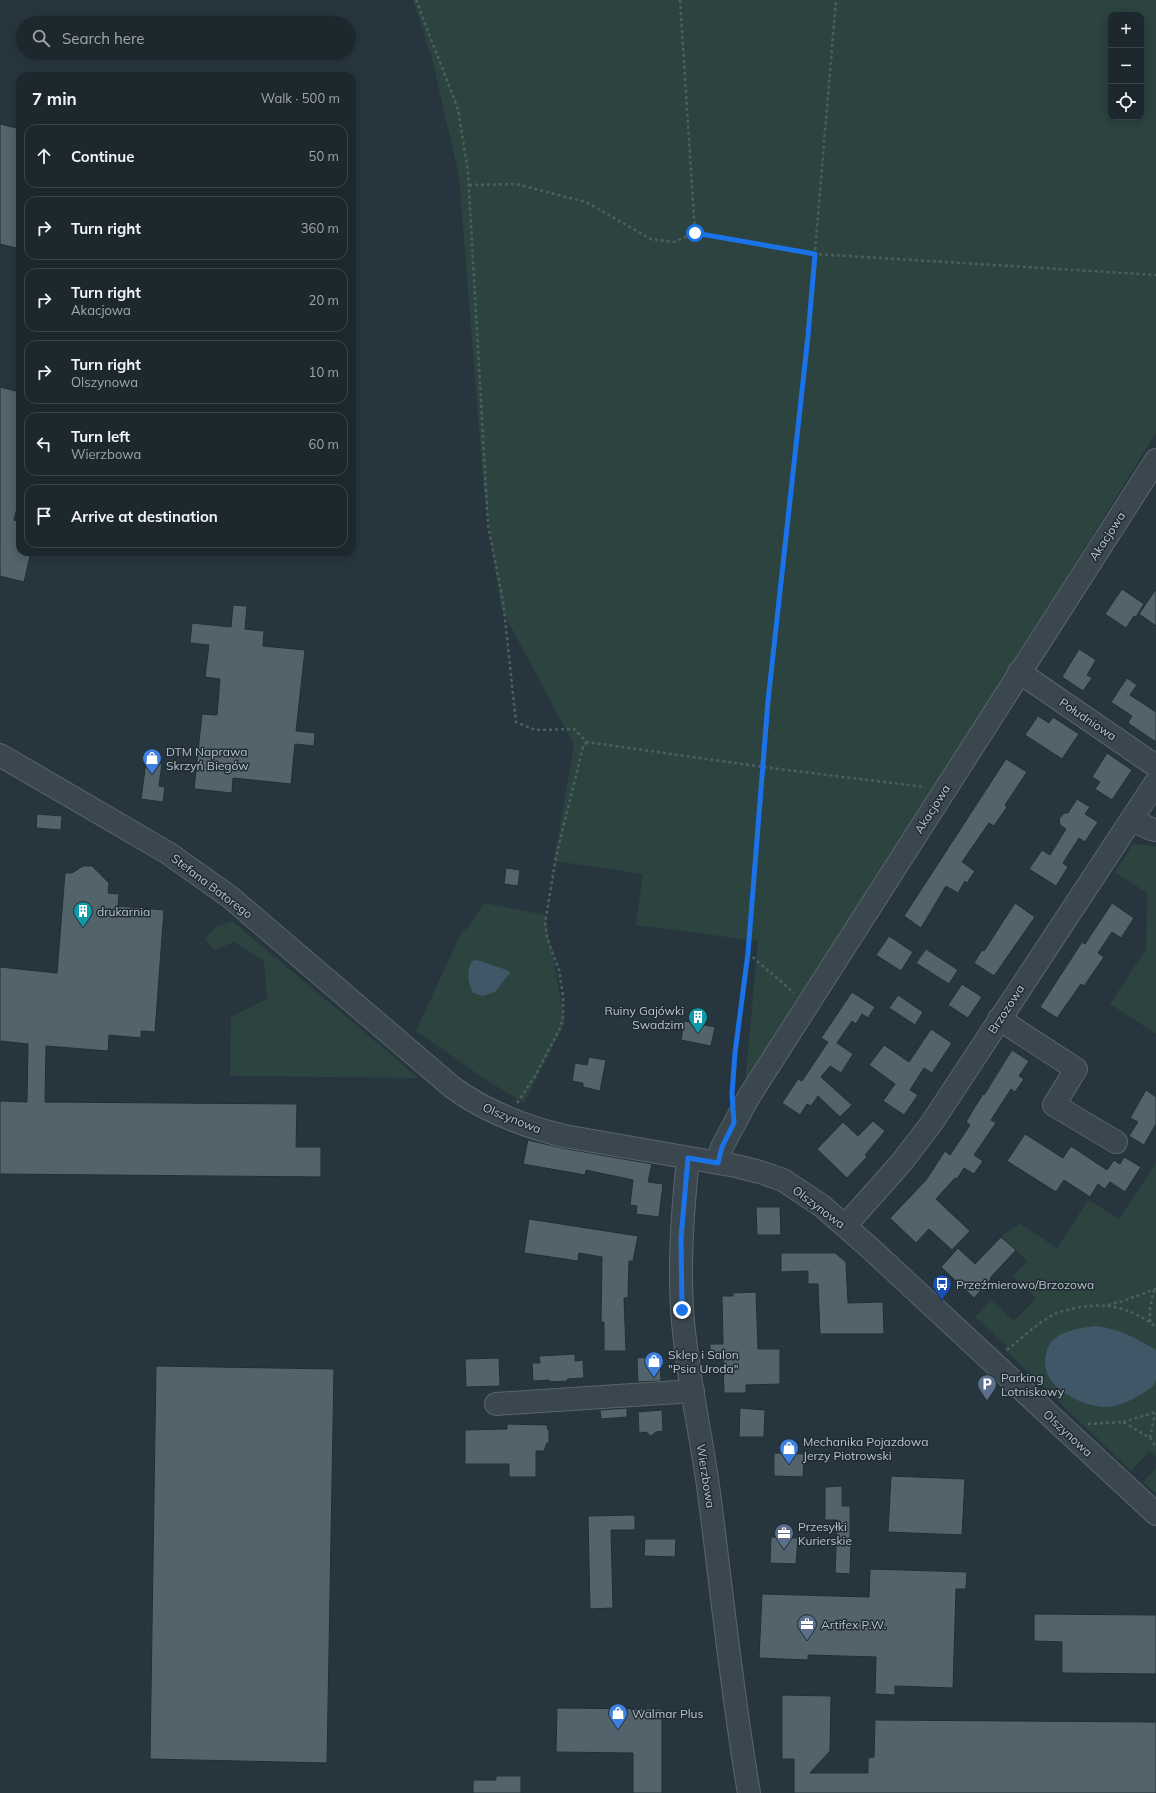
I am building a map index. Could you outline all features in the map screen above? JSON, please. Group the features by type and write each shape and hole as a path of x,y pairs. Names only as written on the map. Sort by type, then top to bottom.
{"street":[{"name":"Akacjowa","path":"718,1163 722,1147 748,1098 1019,672 1150,484 1156,460"},
{"name":"Południowa","path":"1019,672 1156,766"},
{"name":"Stefana Batorego","path":"0,756 168,853 230,897 404,1046"},
{"name":"Brzozowa","path":"845,1226 901,1163 931,1124 1156,782"},
{"path":"1132,820 1156,830"},
{"path":"999,1019 1076,1070 1054,1104 1116,1142"},
{"name":"Olszynowa","path":"404,1046 452,1088 469,1100 509,1120 564,1136 718,1163 760,1172 783,1180 822,1206 845,1226 1156,1514"},
{"name":"Wierzbowa","path":"688,1158 682,1231 682,1310 709,1491 742,1749 750,1793"},
{"path":"496,1404 693,1391"}],"path":[{"path":"416,0 458,109 468,172 488,525 503,601 516,722 535,730 574,729 587,742 764,767 945,789"},
{"path":"680,0 695,233"},
{"path":"732,1087 748,953 764,767 768,701 808,336 836,0"},
{"path":"469,186 516,184 586,202 651,239 674,242 695,233 815,254 1156,274"},
{"path":"509,1120 521,1094 535,1076 560,1028 563,1017 563,996 559,970 548,938 545,923 556,857 583,747 587,742"},
{"path":"748,953 808,1004"},
{"path":"1006,1350 1035,1326 1058,1312 1080,1307 1106,1305 1120,1302 1155,1290"},
{"path":"1150,1322 1150,1308 1155,1290"},
{"path":"1106,1305 1123,1309 1150,1322 1156,1327"},
{"path":"1084,1425 1123,1422 1156,1412 1150,1438"},
{"path":"1123,1422 1150,1438 1156,1447"}],"green space":[{"path":"413,0 1156,0 1156,433 744,1096 758,941 636,925 643,874 554,861 574,745 501,608 484,492 459,176 432,59"},
{"path":"1133,844 1156,846 1156,1034 1110,1004 1146,949 1147,893 1115,872"},
{"path":"484,903 545,915 565,1023 524,1103 485,1079 416,1031 462,931 468,928"},
{"path":"232,921 417,1078 230,1076 231,1017 267,999 264,961 234,942 214,950 205,939 215,927"},
{"path":"1156,1163 1156,1457 1150,1451 1131,1471 1004,1349 1007,1346 975,1317 991,1300 1014,1321 1036,1298 1013,1277 1027,1261 1001,1236 1020,1224 1057,1248 1088,1200 1119,1219"},
{"path":"1156,1468 1156,1494 1143,1482"}],"water":[{"path":"477,960 507,970 510,973 495,992 483,996 473,993 468,973 472,961"},
{"path":"1095,1326 1127,1334 1156,1350 1156,1380 1151,1387 1126,1402 1104,1407 1072,1398 1054,1384 1048,1375 1045,1365 1046,1352 1051,1342 1058,1336 1068,1331"}],"building":[{"path":"0,124 16,128 16,248 0,244"},
{"path":"0,387 16,391 16,512 14,520 16,521 16,556 30,556 24,582 0,576"},
{"path":"1122,589 1144,604 1136,617 1134,616 1126,628 1105,614"},
{"path":"1156,589 1156,626 1139,614"},
{"path":"233,605 247,606 245,629 264,631 263,646 305,650 296,731 315,733 314,746 295,744 291,784 233,778 232,793 194,789 202,714 217,715 220,679 205,677 209,645 190,643 192,623 231,627"},
{"path":"1079,649 1096,660 1087,675 1092,678 1083,691 1062,677"},
{"path":"1127,678 1137,685 1130,695 1156,712 1156,742 1128,723 1132,716 1111,702"},
{"path":"1038,716 1049,723 1053,717 1079,734 1062,759 1025,735"},
{"path":"1107,753 1132,770 1112,800 1095,789 1100,782 1092,777"},
{"path":"1006,759 1027,772 1005,805 1007,807 994,826 989,823 962,862 975,871 967,883 965,881 958,893 946,886 921,928 904,916"},
{"name":"DTM Naprawa Skrzyń Biegów","path":"146,762 162,764 159,786 165,787 163,802 141,799"},
{"path":"1077,799 1090,807 1085,814 1098,822 1085,842 1079,838 1063,863 1068,867 1056,886 1029,869 1042,850 1050,855 1066,829 1060,825 1059,819 1064,813 1068,813"},
{"path":"37,814 62,816 61,830 36,828"},
{"path":"83,866 92,866 109,883 108,893 119,894 118,906 164,910 155,1032 141,1031 141,1038 109,1035 108,1051 46,1046 45,1102 297,1104 296,1147 321,1147 321,1177 0,1174 0,1101 27,1102 28,1044 0,1041 0,967 57,973 65,873 72,873"},
{"path":"506,868 520,870 518,886 504,884"},
{"path":"1015,903 1035,917 994,976 974,963 982,950 984,951"},
{"path":"1112,903 1134,918 1121,938 1112,932 1098,953 1104,957 1084,986 1081,984 1057,1018 1040,1007 1082,942 1085,944"},
{"path":"889,936 913,952 901,971 876,955"},
{"path":"926,949 958,970 949,984 916,963"},
{"path":"962,984 982,997 968,1018 948,1005"},
{"path":"852,992 875,1007 868,1018 862,1014 856,1024 852,1021 837,1043 853,1054 841,1073 830,1066 821,1077 852,1105 840,1117 818,1096 811,1106 807,1104 800,1115 782,1103 798,1079 802,1081 828,1042 821,1038"},
{"path":"898,995 923,1012 915,1025 889,1008"},
{"name":"Ruiny Gajówki Swadzim","path":"684,1021 715,1027 711,1046 681,1040"},
{"path":"931,1029 952,1043 932,1073 924,1068 910,1090 918,1095 904,1115 883,1101 895,1084 869,1065 884,1045 909,1062"},
{"path":"1012,1050 1029,1061 1019,1076 1024,1079 1015,1092 1011,1089 991,1120 996,1123 974,1155 983,1161 974,1174 964,1168 957,1179 955,1178 936,1199 970,1231 952,1250 929,1229 916,1243 890,1218 926,1180 945,1151 950,1155 970,1125 966,1122 973,1110"},
{"path":"589,1057 606,1060 600,1091 583,1087 583,1083 572,1081 575,1063 587,1065"},
{"path":"1146,1090 1156,1097 1156,1124 1144,1145 1129,1136 1138,1122 1130,1118"},
{"path":"873,1121 885,1131 865,1155 867,1157 847,1178 817,1149 843,1122 858,1136"},
{"path":"1025,1134 1063,1158 1071,1146 1107,1170 1114,1160 1120,1164 1124,1157 1141,1167 1125,1192 1110,1182 1105,1189 1098,1184 1090,1197 1064,1180 1056,1192 1007,1161"},
{"path":"528,1140 562,1148 652,1164 648,1182 663,1184 659,1217 636,1214 637,1206 630,1205 633,1180 586,1170 585,1175 523,1164"},
{"path":"756,1207 780,1207 781,1235 757,1235"},
{"path":"529,1219 638,1236 633,1261 629,1261 628,1298 624,1298 626,1351 604,1351 604,1322 601,1322 602,1257 579,1253 578,1261 524,1253"},
{"path":"1001,1237 1016,1250 974,1298 941,1267 958,1248 975,1264"},
{"path":"781,1253 835,1253 846,1262 848,1303 883,1302 884,1334 820,1334 818,1284 808,1284 808,1271 781,1272"},
{"path":"756,1292 758,1349 780,1349 780,1384 746,1385 746,1393 724,1393 723,1359 710,1359 710,1344 723,1344 722,1296 733,1296 733,1293"},
{"path":"575,1354 575,1361 583,1360 584,1378 567,1379 568,1381 533,1381 532,1363 540,1363 539,1356"},
{"path":"660,1356 661,1381 638,1382 637,1358"},
{"path":"499,1358 500,1386 466,1387 465,1359"},
{"path":"156,1366 334,1369 327,1763 150,1759"},
{"path":"627,1408 627,1417 601,1419 600,1410"},
{"path":"740,1408 765,1410 764,1437 739,1437"},
{"path":"662,1410 663,1431 656,1432 651,1436 646,1432 639,1433 638,1412"},
{"path":"507,1424 548,1425 547,1429 549,1430 549,1443 547,1443 544,1451 536,1451 536,1477 509,1477 509,1464 465,1464 465,1430 507,1429"},
{"name":"Mechanika Pojazdowa Jerzy Piotrowski","path":"774,1453 804,1454 803,1477 774,1476"},
{"path":"891,1476 965,1479 962,1535 888,1532"},
{"path":"842,1486 842,1506 850,1506 850,1574 835,1573 837,1520 825,1520 825,1487"},
{"path":"635,1515 635,1530 611,1530 613,1608 590,1609 588,1516"},
{"name":"Przesyłki Kurierskie","path":"771,1537 798,1538 796,1564 770,1563"},
{"path":"645,1539 676,1539 675,1557 644,1556"},
{"path":"870,1569 967,1572 966,1589 956,1589 953,1688 895,1686 895,1695 875,1694 876,1657 808,1655 808,1660 759,1658 762,1594 869,1597"},
{"path":"1034,1614 1156,1615 1156,1674 1062,1673 1062,1642 1034,1641"},
{"path":"782,1695 831,1696 830,1751 810,1773 868,1773 868,1758 874,1757 875,1720 1156,1722 1156,1793 794,1793 794,1759 782,1759"},
{"name":"Walmar Plus","path":"557,1708 662,1709 662,1793 633,1793 633,1753 556,1752"},
{"path":"496,1776 521,1776 521,1793 473,1793 473,1780 496,1780"}],"place":[{"name":"DTM Naprawa Skrzyń Biegów","path":"152,775"},
{"name":"drukarnia","path":"83,928"},
{"name":"Ruiny Gajówki Swadzim","path":"698,1034"},
{"name":"Przeźmierowo/Brzozowa","path":"942,1301"},
{"name":"Sklep i Salon \"Psia Uroda\"","path":"654,1378"},
{"name":"Parking Lotniskowy","path":"987,1401"},
{"name":"Mechanika Pojazdowa Jerzy Piotrowski","path":"789,1465"},
{"name":"Przesyłki Kurierskie","path":"784,1550"},
{"name":"Artifex P.W.","path":"807,1641"},
{"name":"Walmar Plus","path":"618,1730"}],"route":[{"path":"682,1310 681,1238 688,1158 718,1163 722,1147 734,1123 732,1094 735,1053 748,953 764,767 768,701 808,336 815,254 695,233"}]}
